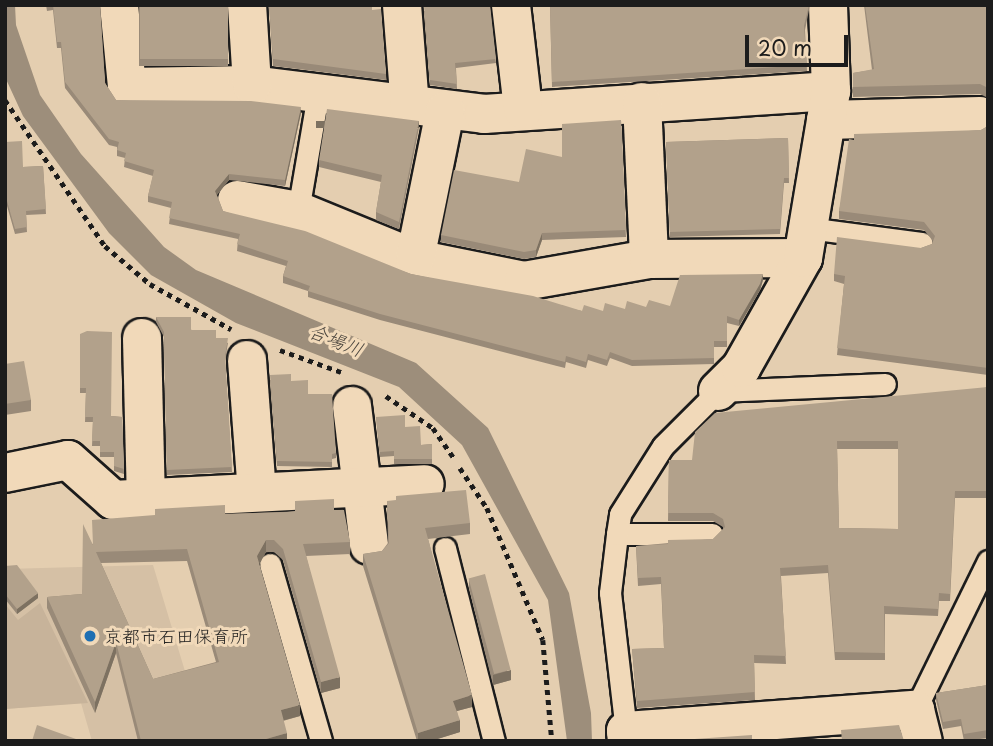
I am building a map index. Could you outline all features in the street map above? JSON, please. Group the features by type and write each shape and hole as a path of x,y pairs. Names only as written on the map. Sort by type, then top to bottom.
{"street":[{"path":"119,5 127,87 252,85 427,109 484,114 642,102 828,106 980,116"},
{"path":"247,5 252,85"},
{"path":"402,5 427,109 415,259"},
{"path":"511,5 523,110"},
{"path":"718,391 741,368 805,243 828,106 828,5"},
{"path":"642,102 649,259"},
{"path":"237,200 298,211 415,259 524,281 649,259 805,243"},
{"path":"142,338 146,498"},
{"path":"247,360 257,492"},
{"path":"352,406 369,545"},
{"path":"5,473 68,460 113,500 425,484"},
{"path":"626,736 919,725"}],"lane":[{"path":"298,211 318,93"},
{"path":"805,243 922,243"},
{"path":"626,736 610,593 617,534 620,514 663,446 718,391 885,384"},
{"path":"617,534 712,534"},
{"path":"445,548 494,741"},
{"path":"919,725 988,561"},
{"path":"270,564 321,741"}],"shaded area":[{"name":"京都市石田保育所","path":"153,565 206,741 92,741 81,703 5,709 5,569"},
{"path":"40,603 88,703 5,709 5,604 18,620"}],"water":[{"name":"合場川","path":"5,5 15,5 16,25 40,95 81,154 164,247 196,270 416,363 488,428 569,593 591,713 592,741 567,741 548,600 462,445 399,387 236,323 151,275 109,233 23,116 5,77"}],"building":[{"path":"53,5 100,5 105,83 116,100 251,101 301,107 285,180 229,174 215,191 223,211 305,231 411,274 533,296 582,311 584,305 603,311 605,303 625,309 627,301 646,307 649,300 670,306 680,275 763,274 760,284 739,320 727,316 727,341 714,341 714,358 632,360 610,352 607,360 588,354 586,362 566,356 565,362 380,314 308,291 310,286 283,276 288,261 237,244 240,234 169,218 172,202 148,196 154,170 124,161 126,153 117,150 119,142 109,139 65,82 61,42 57,42"},
{"path":"140,5 228,5 228,59 140,59"},
{"path":"269,5 372,5 372,10 381,9 386,74 273,59"},
{"path":"490,5 496,59 455,63 457,84 430,80 424,6"},
{"path":"550,5 809,5 804,26 807,65 552,82"},
{"path":"865,5 988,5 988,88 980,84 853,87 853,73 874,69"},
{"path":"327,109 419,121 399,222 376,212 382,175 319,160"},
{"path":"621,120 626,230 542,233 536,250 524,252 441,235 454,170 519,182 526,149 562,157 562,124"},
{"path":"988,126 988,368 837,348 845,276 834,274 837,237 921,248 932,244 935,236 924,222 839,211 849,139 854,140 854,134 981,130"},
{"path":"788,138 789,178 784,178 780,229 670,232 666,142"},
{"path":"22,141 23,167 43,166 46,209 26,211 27,227 15,229 5,194 5,142"},
{"path":"156,317 191,317 191,330 216,330 216,338 228,338 225,357 232,467 167,470 164,332"},
{"path":"87,331 112,332 111,416 122,417 124,469 114,466 114,452 100,452 100,441 92,441 93,417 85,417 86,388 80,388 80,334"},
{"path":"24,361 31,400 5,404 5,364"},
{"path":"291,374 291,381 308,380 308,394 332,394 336,453 332,454 332,462 277,461 270,375"},
{"path":"988,387 988,491 955,491 950,594 939,593 938,609 884,606 885,653 835,652 828,565 780,568 786,656 754,655 755,692 637,701 632,649 664,648 661,577 638,578 636,546 668,544 668,540 713,539 725,527 723,519 713,513 668,513 669,460 692,460 695,432 715,413","holes":["837,441 898,441 898,529 839,528"]},
{"path":"405,415 405,427 420,426 421,445 432,444 432,459 394,459 394,451 380,452 376,417"},
{"path":"466,490 470,523 425,528 472,695 453,701 460,720 418,733 363,554 382,551 389,543 387,501 396,500 396,496"},
{"path":"334,499 334,510 344,510 350,542 303,544 340,677 321,682 283,549 274,540 266,540 257,556 300,705 281,710 287,733 259,741 141,741 116,642 95,702 47,597 82,594 83,524 93,545 92,520 155,515 155,509 225,505 225,514 287,512 295,511 295,501","holes":["187,549 219,662 153,679 96,552"]},
{"path":"17,565 38,593 17,609 5,594 5,566"},
{"path":"485,574 511,670 494,674 469,578"},
{"path":"988,685 988,730 964,734 961,719 943,722 936,693"},
{"path":"37,725 76,739 76,741 32,741"},
{"path":"899,725 904,741 842,741 841,730"},
{"path":"752,735 752,741 666,741"}],"place":[{"name":"京都市石田保育所","path":"90,636"}]}
